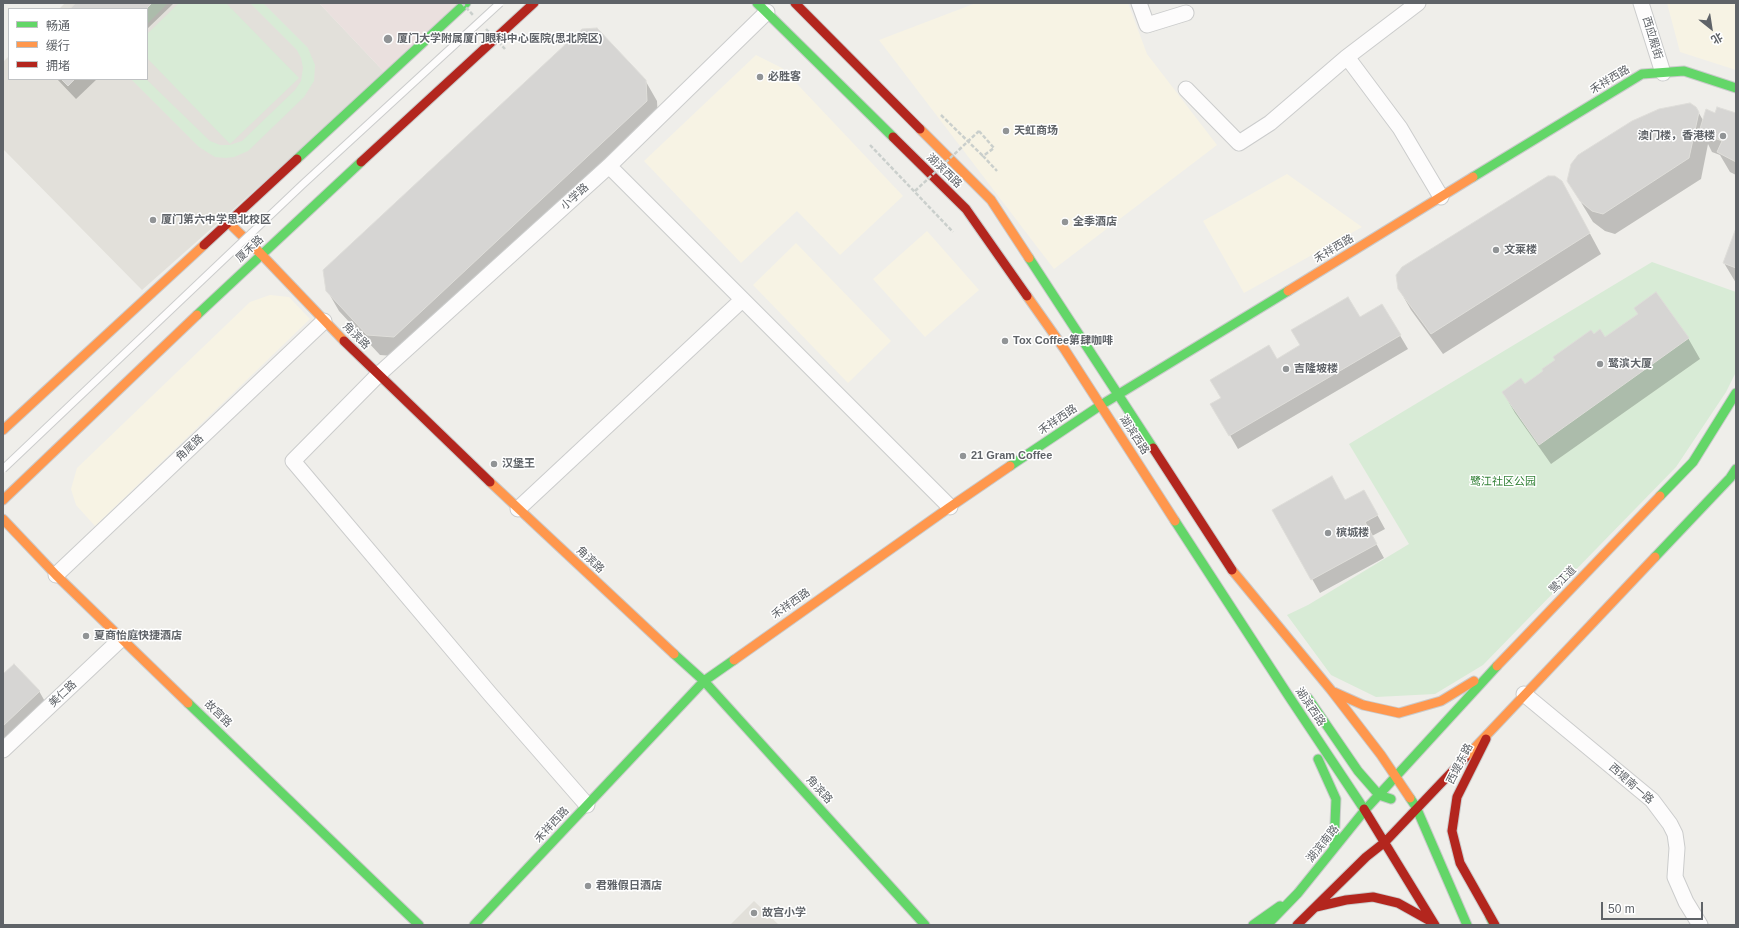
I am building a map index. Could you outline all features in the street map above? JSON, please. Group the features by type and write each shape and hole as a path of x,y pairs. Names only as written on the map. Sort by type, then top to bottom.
{"main road":[{"path":"3,430 466,3"},
{"name":"厦禾路","path":"3,500 261,254 534,3"},
{"name":"湖滨西路","path":"795,3 991,200 1232,570 1331,690 1396,777 1416,807 1467,925"},
{"name":"湖滨西路","path":"762,7 966,209 1065,350 1290,698 1365,810 1434,924"},
{"name":"禾祥西路","path":"474,925 704,681 950,507 1101,405 1642,74 1684,71 1736,88"},
{"name":"角滨路","path":"228,222 378,375 518,510 704,681 925,925"},
{"name":"鹭江道","path":"1396,777 1494,669 1693,462 1736,393"},
{"path":"1297,925 1366,857 1384,842 1493,726 1734,476"},
{"name":"故宫路","path":"3,520 56,575 419,925"},
{"path":"1246,630 1274,656"},
{"path":"1331,690 1363,705 1398,713 1441,701 1494,669"},
{"path":"1304,692 1358,771 1379,795 1416,807"},
{"path":"1290,698 1336,799 1334,848"},
{"name":"西堤东路","path":"1493,726 1457,797 1452,831 1460,863 1493,922"},
{"name":"湖滨南路","path":"1268,925 1298,893 1365,810 1396,777"},
{"path":"1253,925 1298,893"},
{"path":"1303,925 1316,907 1373,896 1398,903 1434,924"}],"street":[{"path":"1139,3 1147,25 1186,13"},
{"path":"1186,89 1239,143 1270,123 1347,57 1418,3"},
{"name":"西应殿街","path":"1642,3 1663,73"},
{"name":"小学路","path":"587,805 484,688 293,461 378,375 609,166 762,7"},
{"path":"1347,57 1400,128 1441,197"},
{"path":"609,166 950,507"},
{"path":"518,510 742,300"},
{"name":"角尾路","path":"56,575 324,321"},
{"name":"美仁路","path":"3,750 122,638"},
{"name":"西堤南一路","path":"1524,694 1652,800 1670,824 1675,834 1677,848 1675,877 1686,902 1700,925"}],"lane":[{"path":"3,469 302,185 500,3"}],"path":[{"path":"941,115 997,171"},
{"path":"915,191 979,132 994,148 983,156"},
{"path":"870,145 953,232"}],"shaded area":[{"name":"厦门第六中学思北校区","path":"65,3 319,3 386,74 142,290 3,149 3,62 8,57 8,80 148,80 148,8 60,8"},
{"name":"厦门大学附属厦门眼科中心医院(思北院区)","path":"319,3 461,3 386,74"},
{"name":"天虹商场","path":"976,3 1128,3 1147,54 1217,145 1054,269 879,40"},
{"path":"1667,3 1736,3 1736,70 1680,52"},
{"path":"756,55 782,68 903,196 840,255 797,211 741,263 644,161"},
{"path":"1287,174 1362,227 1244,293 1203,221"},
{"path":"927,231 979,290 925,337 873,279"},
{"path":"796,243 891,341 848,383 753,285"},
{"path":"270,295 289,297 310,319 95,526 76,505 71,489 77,468 250,302"},
{"name":"故宫小学","path":"754,901 779,925 730,925"}],"green space":[{"path":"150,3 168,3 148,23 148,8 145,8"},
{"path":"179,3 226,3 299,78 230,144 148,59 148,33"},
{"path":"250,3 263,3 308,48 315,65 314,81 304,97 248,151 234,157 215,157 199,147 132,80 147,80 210,141 220,145 230,145 242,141 295,90 301,81 303,68 301,58 297,50"},
{"name":"鹭江社区公园","path":"1652,262 1736,292 1736,372 1726,392 1676,467 1483,665 1435,694 1376,697 1331,675 1287,615 1308,605 1409,544 1349,444"}],"building":[{"path":"76,3 152,3 147,8 71,8"},
{"path":"597,28 646,80 647,101 394,337 367,335 326,291 323,270 582,29"},
{"path":"62,80 74,80 68,86"},
{"path":"1690,103 1696,107 1699,112 1689,158 1603,214 1592,211 1580,201 1567,181 1571,164 1578,155 1632,121 1659,109"},
{"name":"澳门楼，香港楼","path":"1717,107 1736,113 1736,162 1717,152 1722,141 1699,132 1706,109 1715,113"},
{"name":"文莱楼","path":"1548,176 1555,176 1562,181 1590,233 1431,334 1398,289 1396,275 1402,267"},
{"path":"1736,228 1736,268 1723,263"},
{"name":"鹭滨大厦","path":"1656,292 1689,338 1539,445 1502,392 1521,378 1525,384 1555,360 1553,357 1591,330 1594,334 1600,329 1605,337 1638,314 1634,308"},
{"name":"吉隆坡楼","path":"1348,297 1360,317 1382,304 1401,335 1229,436 1210,404 1221,398 1210,380 1269,345 1277,359 1300,345 1291,330"},
{"name":"槟城楼","path":"1332,476 1345,500 1364,490 1378,515 1365,522 1377,544 1311,580 1272,510"},
{"path":"14,664 40,691 3,726 3,674"}],"traffic: fast":[{"path":"297,159 466,3"},
{"path":"757,3 893,137"},
{"path":"1473,177 1642,74 1684,71 1736,88"},
{"path":"197,315 361,162"},
{"path":"1029,258 1153,448"},
{"path":"1010,466 1101,405 1288,291"},
{"path":"1660,496 1693,462 1736,393"},
{"path":"1655,557 1730,478 1736,469"},
{"path":"1175,521 1364,809"},
{"path":"674,654 704,681 925,925"},
{"path":"474,925 704,681 734,660"},
{"path":"1267,925 1298,893 1365,810 1497,666"},
{"path":"1308,698 1358,771 1379,795 1391,799"},
{"path":"188,703 419,925"},
{"path":"1318,759 1336,799 1334,848"},
{"path":"1410,798 1416,807 1467,925"},
{"path":"1253,925 1280,906"},
{"path":"1490,917 1494,925"}],"traffic: slow":[{"path":"920,129 991,200 1029,258"},
{"path":"1288,291 1473,177"},
{"path":"228,222 261,254 344,341"},
{"path":"3,430 204,245"},
{"path":"1027,296 1065,350 1175,521"},
{"path":"3,500 197,315"},
{"path":"734,660 1010,466"},
{"path":"490,482 674,654"},
{"path":"1497,666 1660,496"},
{"path":"3,519 56,575 188,703"},
{"path":"1465,758 1655,557"},
{"path":"1232,570 1331,690 1381,755 1410,798"},
{"path":"1334,692 1363,705 1399,713 1441,701 1474,681"}],"traffic: jam":[{"path":"361,162 534,3"},
{"path":"795,3 920,129"},
{"path":"893,137 966,209 1027,296"},
{"path":"204,245 297,159"},
{"path":"344,341 490,482"},
{"path":"1153,448 1232,570"},
{"path":"1486,739 1457,797 1452,831 1460,863 1495,925"},
{"path":"1297,925 1366,857 1385,842 1465,758"},
{"path":"1364,809 1435,925"},
{"path":"1316,907 1346,900 1373,897 1398,903 1432,922"}],"place":[{"name":"厦门大学附属厦门眼科中心医院(思北院区)","path":"388,39"},
{"name":"必胜客","path":"760,77"},
{"name":"天虹商场","path":"1006,131"},
{"name":"澳门楼，香港楼","path":"1723,136"},
{"name":"厦门第六中学思北校区","path":"153,220"},
{"name":"全季酒店","path":"1065,222"},
{"name":"文莱楼","path":"1496,250"},
{"name":"Tox Coffee第肆咖啡","path":"1005,341"},
{"name":"鹭滨大厦","path":"1600,364"},
{"name":"吉隆坡楼","path":"1286,369"},
{"name":"21 Gram Coffee","path":"963,456"},
{"name":"汉堡王","path":"494,464"},
{"name":"槟城楼","path":"1328,533"},
{"name":"夏商怡庭快捷酒店","path":"86,636"},
{"name":"君雅假日酒店","path":"588,886"},
{"name":"故宫小学","path":"754,913"}]}
